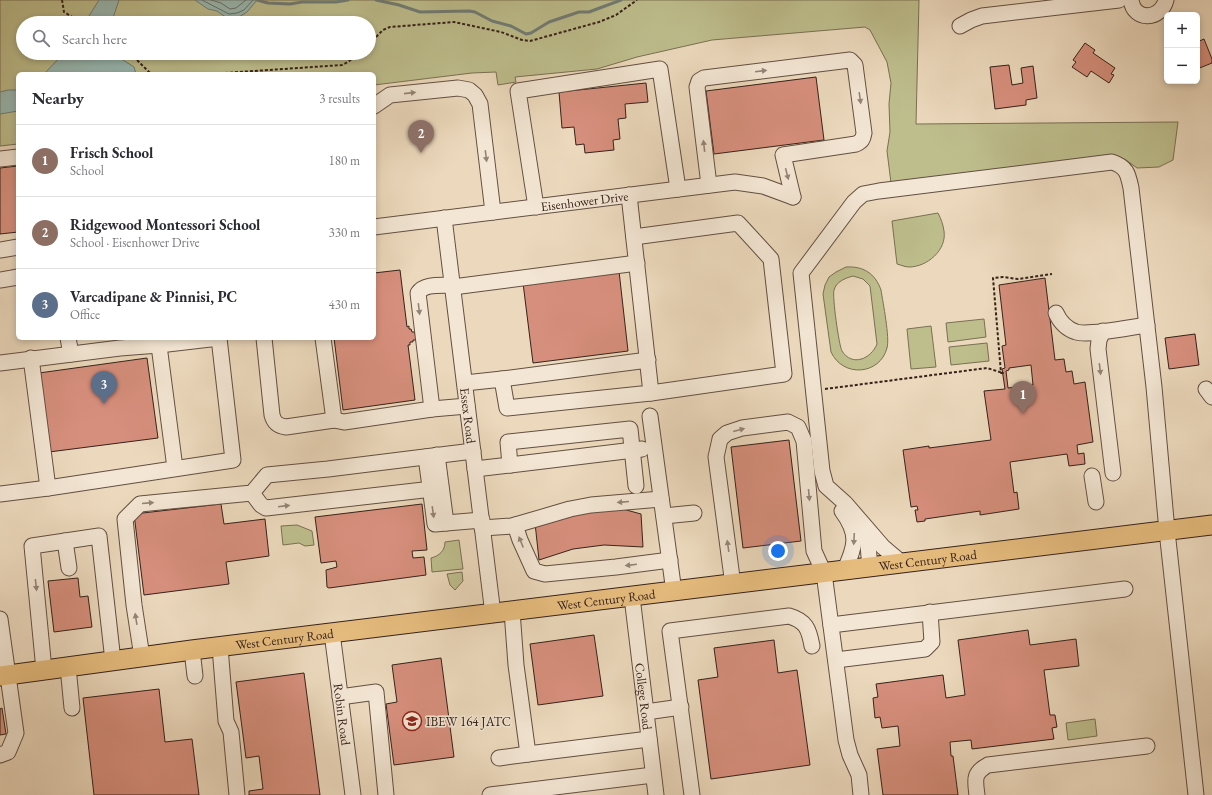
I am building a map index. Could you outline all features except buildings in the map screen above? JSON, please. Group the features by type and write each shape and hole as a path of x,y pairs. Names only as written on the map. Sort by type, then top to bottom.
{"main road":[{"name":"West Century Road","path":"4,675 192,650 733,585 1212,525"}],"street":[{"path":"960,26 982,16 1119,0"},
{"path":"1131,0 1133,8 1137,12 1147,16 1162,10 1166,0"},
{"name":"Eisenhower Drive","path":"376,227 735,182 763,186 793,197 783,156 856,144 864,138 855,65 850,60 704,78 699,81 697,87 709,185"},
{"path":"536,207 518,91 660,70 678,189"},
{"path":"376,105 390,95 458,88 469,90 475,95 480,104 493,212"},
{"path":"0,159 16,157"},
{"path":"903,564 883,547 826,486 822,471 801,273 854,202 863,194 1112,162 1120,165 1126,171 1131,188 1154,387 1167,531 1196,795"},
{"path":"629,195 651,393"},
{"name":"Essex Road","path":"444,218 493,614"},
{"path":"502,379 507,408 651,393 784,374 771,259 738,223 634,237"},
{"path":"0,250 16,247"},
{"path":"432,410 418,293 423,288 453,286 637,263"},
{"path":"0,280 16,278"},
{"path":"1056,314 1068,329 1081,333 1147,325"},
{"path":"1103,331 1099,340 1098,349 1113,473"},
{"path":"68,340 71,354"},
{"path":"0,363 71,354 120,343 188,340"},
{"path":"0,494 233,460 219,340"},
{"path":"264,340 272,415 278,425 286,427 334,420 344,422 468,406"},
{"path":"323,340 334,420"},
{"path":"158,342 175,468"},
{"path":"31,358 48,488"},
{"path":"465,383 648,360"},
{"path":"650,416 674,592"},
{"path":"733,585 716,457 720,439 727,433 742,428 788,422 798,427 804,441 814,551 824,573 846,740 850,755 859,775 861,795"},
{"path":"510,465 508,442 630,429 636,486"},
{"path":"475,469 655,448"},
{"path":"142,657 134,606 125,519 140,504 252,494 266,475 473,451"},
{"path":"432,456 435,488 446,523 516,525 591,505 661,499"},
{"path":"1092,476 1096,502"},
{"path":"252,494 261,505 266,508 435,488"},
{"path":"832,492 839,506 850,522 854,534 853,546 844,571"},
{"path":"664,516 694,513"},
{"path":"863,524 868,545 870,568"},
{"path":"516,525 520,540 534,571 545,574 670,560"},
{"path":"44,670 32,546 99,536 113,661"},
{"path":"65,541 69,568"},
{"path":"831,624 1125,589"},
{"name":"College Road","path":"632,597 656,795"},
{"path":"512,611 516,661 528,754"},
{"path":"836,660 925,650 932,642 930,612"},
{"path":"692,795 670,631 789,616 803,622 808,629 812,646"},
{"path":"0,619 6,702 16,734 8,752 0,755"},
{"name":"Robin Road","path":"332,633 353,795"},
{"path":"220,647 226,721 231,732 237,795"},
{"path":"192,650 195,676"},
{"path":"68,667 72,708"},
{"path":"340,697 376,692 386,795"},
{"path":"646,712 681,708"},
{"path":"499,758 649,739"},
{"path":"977,795 975,778 980,769 988,765 1147,746"},
{"path":"490,795 564,790 653,775"}],"path":[{"path":"62,0 64,12 71,16"},
{"path":"376,37 383,30 390,28 454,22 501,32 522,40 530,41 599,22 616,15 637,0"},
{"path":"137,60 149,72"},
{"path":"239,72 342,65 350,60"},
{"path":"821,390 987,368 997,371 1003,373 1001,373 1001,365 993,278 1003,277 1018,279 1052,274"}],"green space":[{"path":"0,0 919,0 916,124 1178,122 1173,160 1159,167 1137,168 1126,160 1118,157 891,183 887,151 890,132 889,104 891,83 887,62 870,30 865,27 712,40 637,57 597,69 515,77 516,82 498,85 496,72 472,73 376,85 376,72 16,72 16,144 0,146"},
{"path":"938,213 944,231 944,238 939,251 929,261 916,266 908,267 897,264 892,221"},
{"path":"846,267 863,269 872,275 881,290 888,343 883,357 877,364 869,368 861,370 844,366 831,352 823,294 829,277","holes":["853,276 863,279 870,286 877,344 870,354 856,360 846,356 842,351 835,311 834,290 841,281 847,278"]},
{"path":"984,319 986,337 948,342 946,323"},
{"path":"931,326 936,367 911,369 907,329"},
{"path":"987,343 989,361 951,365 949,347"},
{"path":"297,525 312,531 314,545 305,546 299,543 283,545 281,526"},
{"path":"459,540 463,569 432,572 431,558 441,553 445,542"},
{"path":"462,572 463,581 455,590 450,585 447,574"},
{"path":"1095,719 1097,736 1068,740 1066,723"}],"water":[{"path":"99,0 119,0 113,16 89,16"},
{"path":"195,0 257,0 247,12 241,16 224,16 217,11 208,9"},
{"path":"57,60 123,60 134,67 135,72 46,72"},
{"path":"16,90 16,111 0,114 0,92"}],"waterway":[{"path":"257,0 268,3 290,4 348,0"},
{"path":"376,0 399,5 420,12 475,12 492,21 511,26 526,34 531,33 549,22 579,12 589,12 621,0"}],"place":[{"name":"Ridgewood Montessori School","path":"421,153"},
{"name":"Varcadipane & Pinnisi, PC","path":"104,404"},
{"name":"Frisch School","path":"1023,414"},
{"name":"IBEW 164 JATC","path":"412,721"}]}
